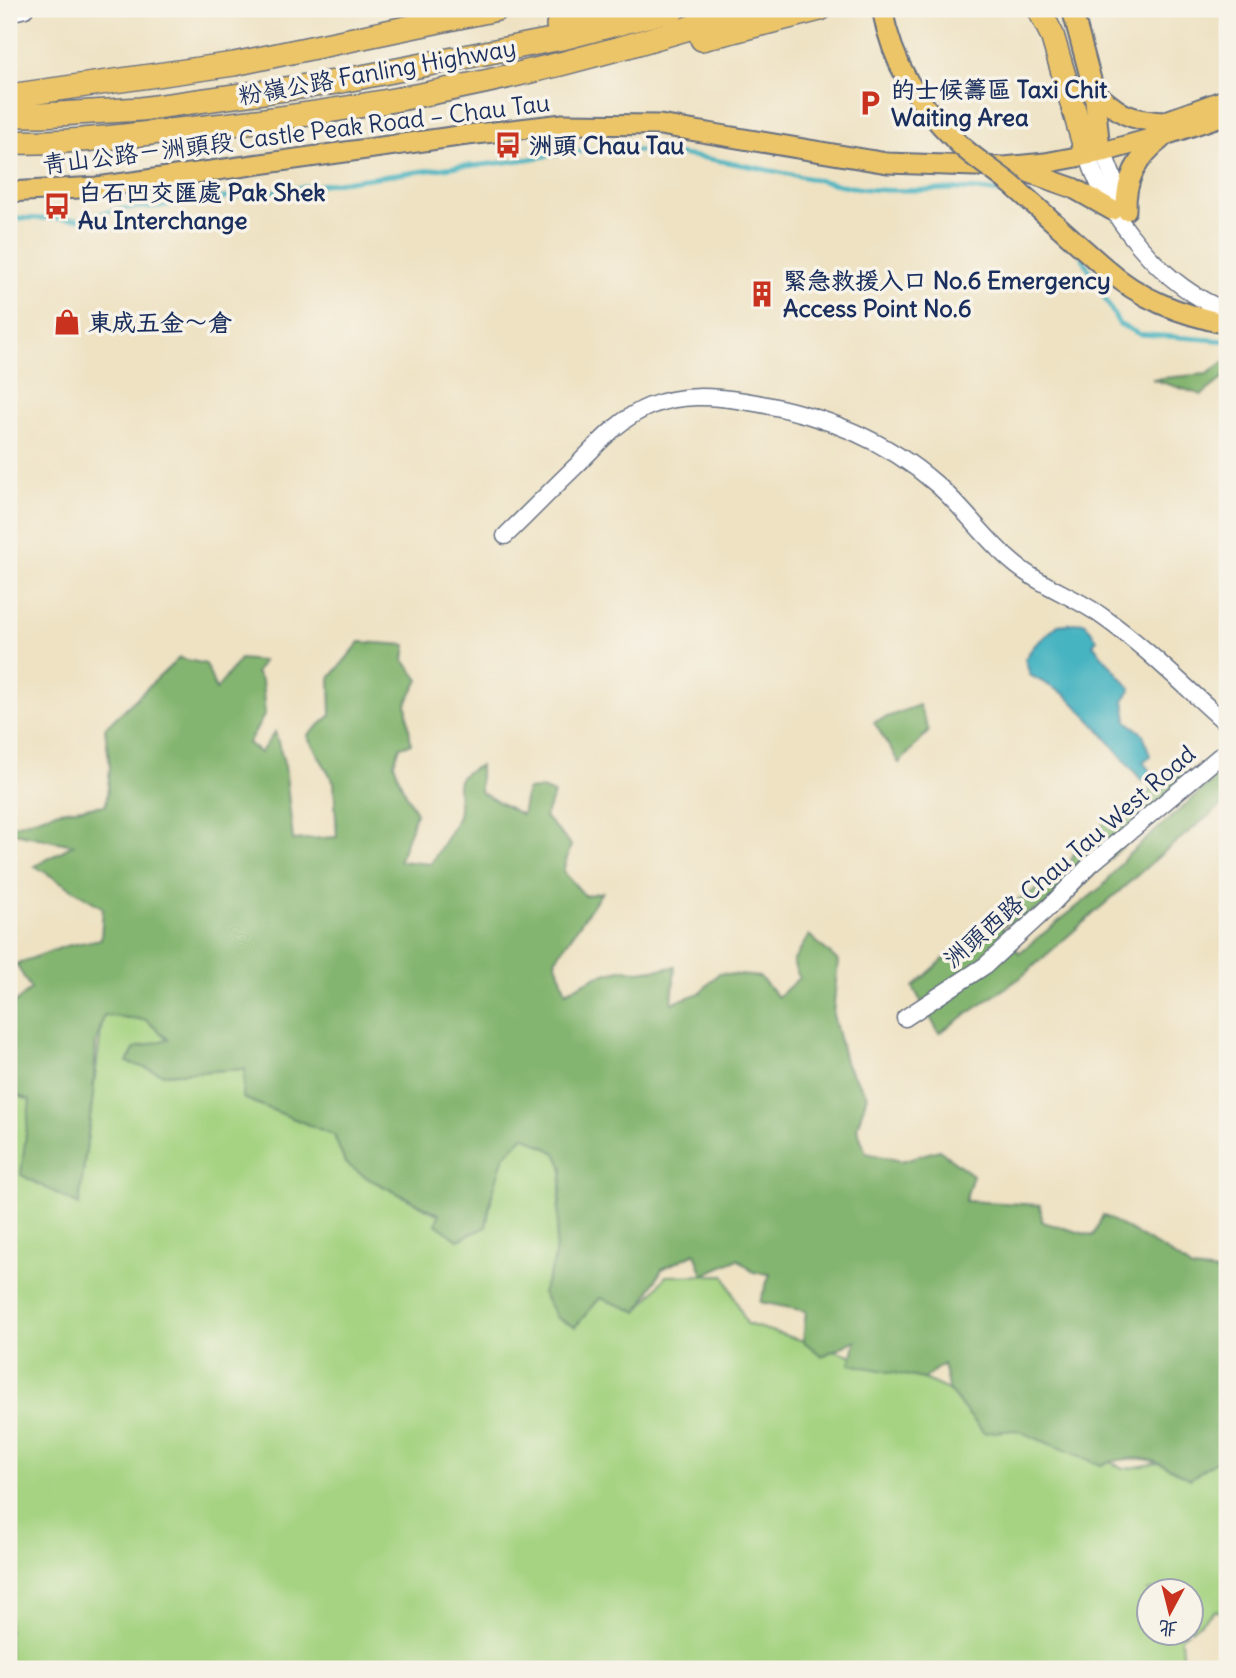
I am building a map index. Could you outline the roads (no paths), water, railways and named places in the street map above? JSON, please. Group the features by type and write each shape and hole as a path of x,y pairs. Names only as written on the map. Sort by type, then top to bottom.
{"highway":[{"path":"9,96 233,64 497,9"},
{"path":"473,56 603,9"},
{"name":"粉嶺公路 Fanling Highway","path":"9,115 42,116 141,108 336,82 562,38 674,9"},
{"name":"粉嶺公路 Fanling Highway","path":"9,142 42,142 240,124 449,90 586,57 748,9"},
{"path":"449,90 613,62 820,9"},
{"path":"1040,9 1093,148"}],"main road":[{"path":"882,9 888,39 900,69 918,99 958,143 1011,185 1115,277 1163,306 1227,324"},
{"path":"1072,9 1094,91 1093,148"},
{"path":"1004,167 1023,169 1073,188 1119,210 1137,163 1165,128 1122,114 1094,91"},
{"name":"青山公路－洲頭段 Castle Peak Road – Chau Tau","path":"1165,128 1227,99"},
{"name":"青山公路－洲頭段 Castle Peak Road – Chau Tau","path":"9,192 97,187 458,136 563,124 660,125 838,157 887,163 1004,167 1045,163 1165,128 1227,114"},
{"name":"青山公路－洲頭段 Castle Peak Road – Chau Tau","path":"964,167 1093,148"}],"street":[{"path":"9,13 25,9"},
{"path":"1093,148 1119,210 1159,264 1184,289 1227,311"},
{"path":"505,536 617,426 650,406 676,399 706,397 795,411 860,434 914,466 949,495 1016,565 1105,618 1227,724"},
{"name":"洲頭西路 Chau Tau West Road","path":"905,1018 986,965 1091,864 1227,750"}],"water":[{"path":"1084,622 1097,639 1093,645 1131,689 1124,700 1127,721 1143,734 1150,756 1143,762 1154,776 1143,782 1066,695 1030,675 1025,659 1034,646 1058,625"}],"waterway":[{"path":"9,218 82,219 118,209 155,207 599,150 691,156 866,189 956,189 1010,194"},
{"path":"1082,257 1119,324 1139,334 1227,341"}],"place":[{"name":"的士候籌區 Taxi Chit Waiting Area","path":"870,103"},
{"name":"洲頭 Chau Tau","path":"508,145"},
{"name":"白石凹交匯處 Pak Shek Au Interchange","path":"57,206"},
{"name":"緊急救援入口 No.6 Emergency Access Point No.6","path":"762,294"},
{"name":"東成五金～倉","path":"67,322"}]}
